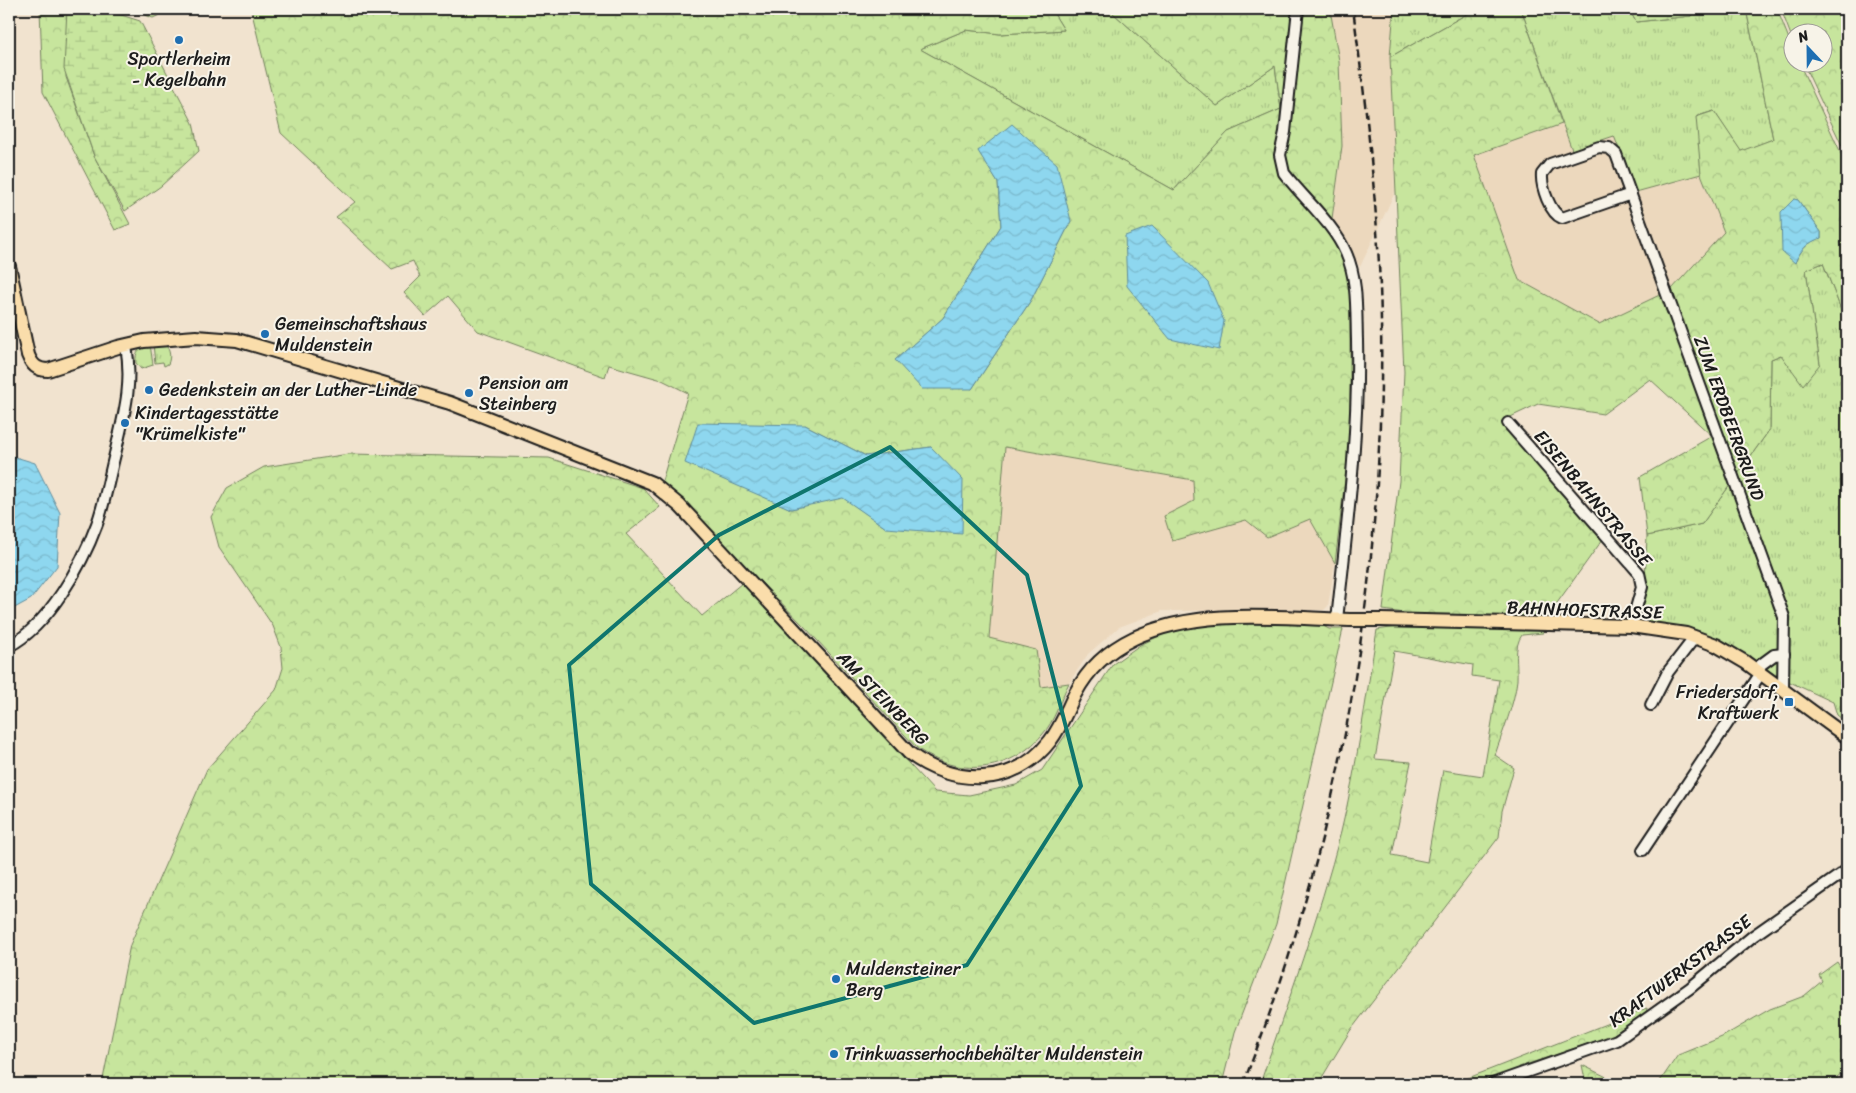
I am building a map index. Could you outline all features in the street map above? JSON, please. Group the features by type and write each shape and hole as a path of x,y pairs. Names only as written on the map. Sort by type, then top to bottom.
{"main road":[{"name":"AM STEINBERG","path":"9,266 26,350 34,366 39,369 48,370 126,345 185,338 217,338 243,342 432,397 633,474 665,492 909,753 934,769 954,776 974,778 994,776 1012,770 1029,761 1044,748 1056,732 1088,672 1106,655 1137,637 1165,626 1202,618 1350,620"},
{"name":"BAHNHOFSTRASSE","path":"1350,620 1631,626 1672,631 1716,645 1784,689 1847,737"}],"street":[{"path":"1298,9 1280,167 1334,233 1346,253 1354,278 1358,412 1350,513 1337,620"},
{"name":"ZUM ERDBEERGRUND","path":"1631,194 1562,218 1553,212 1542,182 1542,174 1550,164 1599,146 1606,147 1616,154 1631,194 1784,617 1784,689"},
{"path":"9,646 32,630 46,616 84,554 97,524 128,403 130,373 126,345"},
{"name":"EISENBAHNSTRASSE","path":"1508,423 1639,573 1642,587 1631,626"},
{"path":"1652,704 1668,672 1695,637"},
{"path":"1643,850 1758,671 1774,655 1784,654"},
{"name":"KRAFTWERKSTRASSE","path":"1492,1084 1616,1040 1690,988 1753,936 1847,870"}],"highlighted area":[{"path":"890,447 1027,575 1081,786 967,965 754,1023 591,884 569,665 719,535"}],"shaded area":[{"path":"1330,9 1394,9 1390,57 1395,192 1360,267 1332,222 1342,146 1339,61"},
{"path":"1562,124 1572,150 1614,136 1637,192 1701,174 1724,232 1672,289 1599,324 1519,280 1473,155"},
{"path":"1005,447 1193,480 1194,501 1172,540 1246,520 1267,537 1310,519 1335,563 1328,606 1324,610 1162,611 1119,627 1088,654 1069,683 1040,687 989,638"}],"green space":[{"path":"40,9 69,9 66,77 94,156 130,224 115,230 43,92"},
{"path":"67,9 115,9 115,13 140,21 193,123 199,151 161,186 125,211 94,156 64,69"},
{"path":"130,9 172,9 153,18"},
{"path":"251,9 1051,9 1064,30 1000,34 966,30 920,49 1174,190 1228,132 1281,109 1275,66 1217,106 1113,13 1111,9 1330,9 1339,61 1342,146 1330,233 1343,259 1350,285 1350,437 1335,563 1310,519 1267,537 1246,520 1172,541 1164,516 1194,501 1193,480 1005,447 989,638 1036,650 1041,687 1069,683 1047,729 1029,748 1014,757 998,764 982,767 965,767 933,758 917,748 804,626 662,481 688,393 662,380 609,365 605,377 478,331 448,296 425,316 404,293 420,277 413,261 392,269 336,217 355,202 281,133","holes":["978,150 1071,221 1031,300 972,389 895,360 943,318 1001,226 998,183","805,425 866,456 931,447 886,528 843,497 791,509 765,497"]},
{"path":"1051,9 1111,9 1113,13 1217,106 1275,66 1281,109 1228,132 1174,190 920,49 966,30 1000,34 1064,30"},
{"path":"1394,9 1476,9 1390,57"},
{"path":"1476,9 1521,9 1562,124 1474,155 1519,280 1599,324 1672,289 1724,232 1701,174 1696,117 1714,111 1741,151 1773,139 1746,9 1777,9 1784,26 1784,72 1803,72 1847,166 1847,325 1823,263 1806,270 1820,364 1803,385 1781,355 1771,359 1770,429 1702,524 1647,536 1640,477 1712,436 1650,379 1603,414 1538,404 1502,421 1603,539 1547,617 1412,614 1383,610 1399,481 1404,372 1390,57","holes":["1795,199 1798,200 1821,232 1821,238 1805,247 1795,263"]},
{"path":"1521,9 1629,9 1636,22 1691,16 1693,9 1746,9 1773,139 1741,152 1714,111 1697,116 1701,174 1636,192 1614,136 1572,150"},
{"path":"1629,9 1693,9 1691,16 1636,22"},
{"path":"1781,9 1847,9 1847,156 1807,72 1834,72 1834,22 1786,22"},
{"path":"1823,263 1847,325 1847,441 1839,450 1847,473 1847,723 1837,715 1833,702 1777,676 1719,640 1697,631 1638,620 1645,581 1647,536 1702,524 1770,429 1771,359 1781,355 1820,364 1806,270"},
{"path":"150,344 153,365 141,369 136,363 137,353 140,349"},
{"path":"153,344 166,345 170,354 168,364 164,366 163,362 155,363"},
{"path":"349,454 549,458 643,488 660,507 626,534 702,616 742,583 935,792 969,795 1016,785 1042,770 1113,664 1140,645 1174,629 1219,622 1321,625 1329,629 1343,629 1276,924 1235,1032 1222,1084 102,1084 130,945 207,769 276,690 283,668 281,647 273,626 219,547 211,517 227,488 264,467"},
{"path":"1404,626 1543,629 1543,633 1522,635 1519,640 1516,656 1516,690 1495,755 1514,768 1502,811 1499,837 1350,1031 1318,1084 1260,1084 1313,927 1341,832 1357,757 1377,630","holes":["1394,651 1473,665 1472,676 1499,680 1483,776 1443,770 1427,862 1392,855 1411,762 1375,759"]},
{"path":"1837,962 1842,970 1847,966 1847,1069 1837,1077 1837,1084 1658,1084 1678,1055 1722,1037 1770,1009 1804,996 1822,981 1819,975"},
{"path":"1647,1008 1646,1014 1611,1036 1519,1067 1527,1084 1453,1084"},
{"path":"1582,1065 1621,1084 1586,1084"}],"water":[{"path":"1012,124 1057,164 1071,221 1031,300 972,389 922,389 895,360 943,318 1001,226 998,183 978,151"},
{"path":"1794,199 1798,200 1821,232 1821,238 1805,247 1795,263 1782,252 1781,212"},
{"path":"1152,226 1208,283 1224,321 1219,350 1170,339 1127,286 1125,236"},
{"path":"698,423 805,425 866,456 931,447 963,480 962,534 886,528 843,498 791,509 685,463"},
{"path":"9,455 35,463 60,513 57,566 31,599 9,611"}],"railway":[{"path":"1243,1084 1277,993 1306,900 1330,805 1350,710 1375,516 1380,418 1380,282 1372,164 1353,9"}],"place":[{"name":"Sportlerheim - Kegelbahn","path":"179,40"},
{"name":"Gemeinschaftshaus Muldenstein","path":"265,334"},
{"name":"Gedenkstein an der Luther-Linde","path":"149,390"},
{"name":"Pension am Steinberg","path":"469,393"},
{"name":"Kindertagesstätte \"Krümelkiste\"","path":"125,423"},
{"name":"Friedersdorf, Kraftwerk","path":"1789,702"},
{"name":"Muldensteiner Berg","path":"836,979"},
{"name":"Trinkwasserhochbehälter Muldenstein","path":"834,1054"}]}
